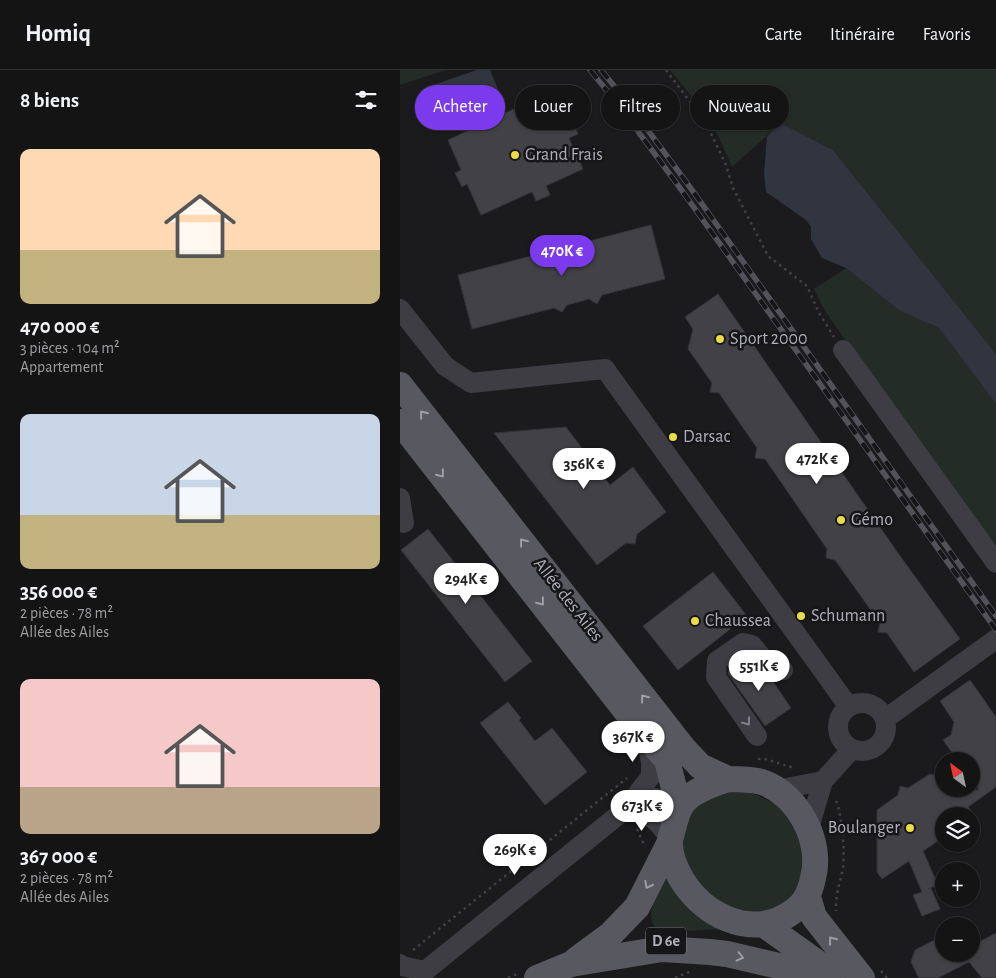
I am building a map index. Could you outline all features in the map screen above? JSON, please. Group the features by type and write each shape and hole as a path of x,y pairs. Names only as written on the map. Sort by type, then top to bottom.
{"main road":[{"name":"Allée des Ailes","path":"400,385 684,749 700,766 728,779"},
{"name":"Allée des Ailes","path":"400,422 644,734 667,760 674,792 681,806"},
{"path":"762,925 780,919 796,910 808,896 816,862 814,843 802,815 791,801 764,783 747,779 728,779 708,786 690,796 681,806 663,845 693,896 716,914 729,920 762,925 815,961 832,978"},
{"name":"D 6e","path":"571,964 610,935 637,907 663,845"},
{"path":"808,896 814,917 862,978"},
{"name":"D 6e","path":"531,974 652,942 722,940 762,925"},
{"path":"571,964 662,949 727,954 783,967 802,978"}],"street":[{"path":"400,309 446,366 471,383 605,369 848,707"},
{"path":"843,350 996,563"},
{"path":"400,498 404,523"},
{"path":"884,719 996,639"},
{"path":"758,736 746,722 716,677 717,661 743,643 752,645 771,668 783,670"},
{"path":"866,703 878,709 884,719 886,731 876,747 864,751 852,749 842,741 838,729 840,717 848,707 866,703"},
{"path":"402,978 422,974 632,801 651,776 651,762 644,734"},
{"path":"808,828 823,781 852,749"},
{"path":"776,790 823,781"},
{"path":"632,801 667,800 681,806"},
{"path":"632,801 659,822 663,845"},
{"path":"400,964 422,974"}],"path":[{"path":"666,70 706,123 726,165 733,188 768,256 807,286 819,312 843,350"},
{"path":"422,974 413,950 611,791 632,801 663,845"},
{"path":"508,978 531,974"}],"shaded area":[{"path":"400,70 446,70 400,85"},
{"path":"477,70 490,70 496,85 433,85"},
{"path":"670,70 996,70 996,354 833,150 789,128 789,85 690,85 690,94"},
{"path":"789,128 833,150 996,354 996,404 939,328 900,311 846,268 822,258 811,239 811,227 806,220 766,192 764,173 767,137 774,130 789,130"},
{"path":"715,130 773,130 732,167"},
{"path":"846,268 900,311 939,328 996,404 996,549 906,428 825,311 814,289"},
{"path":"731,791 757,795 778,806 792,822 803,852 803,872 796,891 785,904 760,914 730,909 697,887 682,848 683,828 694,809 701,802"},
{"path":"667,871 723,929 664,932 656,928 651,914 656,896"}],"building":[{"name":"Grand Frais","path":"515,109 515,130 576,130 578,134 569,138 583,169 546,186 550,195 536,201 532,192 481,215 467,184 462,187 455,173 461,170 448,140 470,130 505,130 505,113"},
{"path":"651,225 665,279 602,295 597,304 589,299 567,305 562,312 554,308 472,329 458,275"},
{"path":"718,294 960,639 914,672 887,633 878,632 880,623 835,560 826,558 827,549 765,459 755,458 757,448 719,393 710,392 712,383 688,349 693,329 685,317"},
{"path":"566,427 584,451 593,452 591,461 610,485 633,467 666,512 637,534 635,544 626,543 597,565 494,433"},
{"path":"428,529 532,661 505,682 401,550"},
{"name":"Chaussea","path":"713,572 747,616 678,670 643,626"},
{"path":"747,658 762,676 772,680 791,708 765,726 728,674 728,672"},
{"path":"970,680 996,717 996,787 968,807 935,807 935,843 923,851 935,878 935,886 928,889 931,888 935,897 935,907 939,907 940,909 922,916 913,895 922,892 909,861 882,879 877,872 877,810 898,795 900,786 908,788 930,774 935,775 935,798 980,798 980,752 952,752 943,740 951,735 954,722 940,701"},
{"path":"508,702 521,718 519,720 535,741 552,728 587,772 545,805 480,723"},
{"path":"996,933 996,978 982,978 969,962 980,962 980,941"},
{"path":"935,940 935,962 969,962 938,978 919,978 911,962 915,950"}],"railway":[{"path":"590,70 680,188 996,630"},
{"path":"601,70 687,183 996,616"}],"place":[{"name":"Grand Frais","path":"515,155"},
{"name":"Sport 2000","path":"720,339"},
{"name":"Darsac","path":"673,437"},
{"name":"Gémo","path":"841,520"},
{"name":"Schumann","path":"801,616"},
{"name":"Chaussea","path":"695,621"},
{"name":"Boulanger","path":"910,828"}]}
